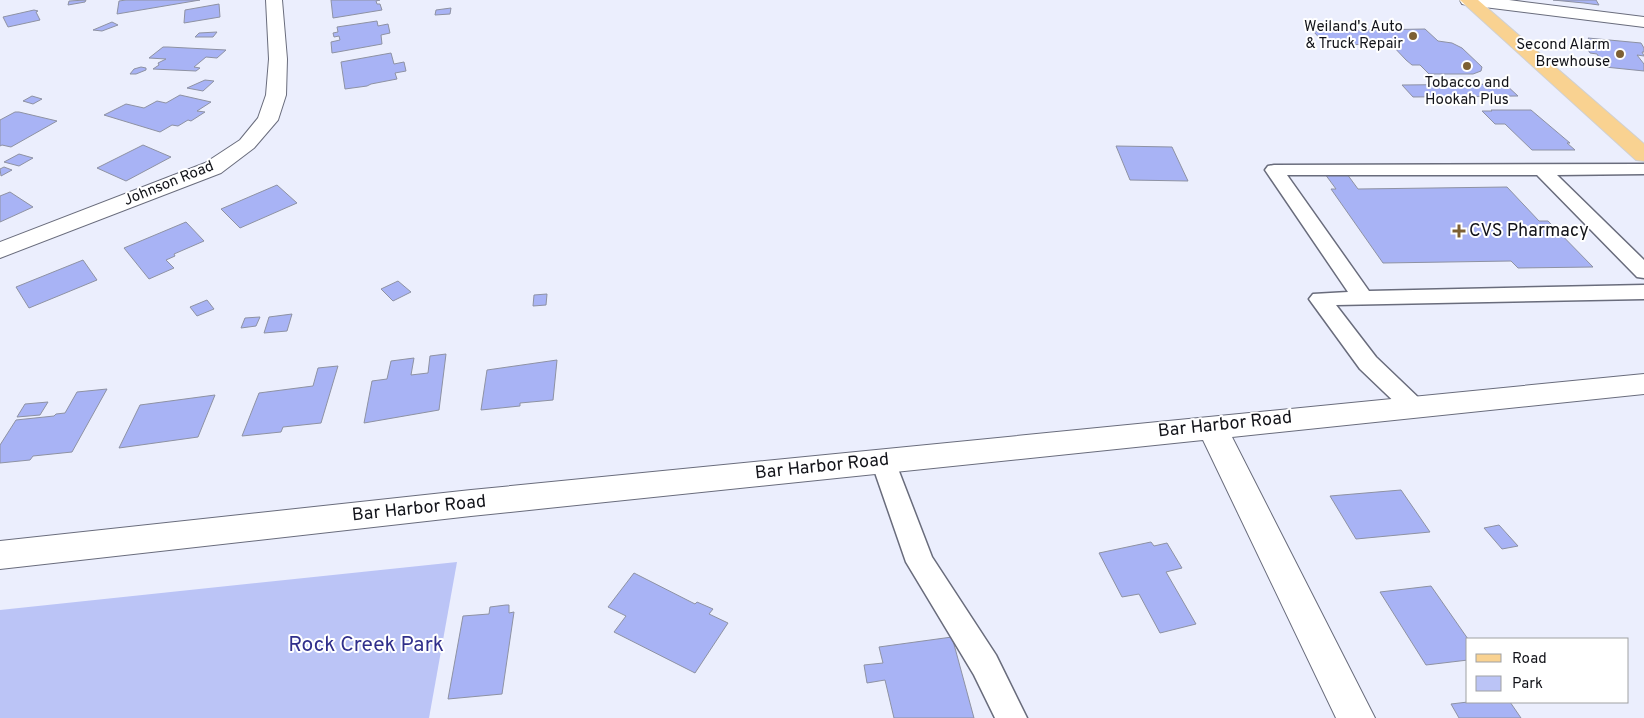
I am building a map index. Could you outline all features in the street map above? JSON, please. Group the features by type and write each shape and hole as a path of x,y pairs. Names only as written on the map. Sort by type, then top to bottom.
{"main road":[{"path":"1468,0 1639,146"}],"street":[{"name":"Johnson Road","path":"0,251 213,168 247,144 268,120 276,95 278,59 274,0"},
{"path":"1468,0 1644,22"},
{"name":"Bar Harbor Road","path":"0,555 883,460 1644,384"},
{"path":"1212,427 1356,718"}],"lane":[{"path":"1363,298 1274,170 1644,170"},
{"path":"1542,170 1644,272"},
{"path":"1414,407 1368,364 1320,299 1644,292"},
{"path":"883,460 920,562 985,665 1011,718"}],"green space":[{"name":"Rock Creek Park","path":"457,562 429,718 0,718 0,610"}],"building":[{"path":"86,0 85,2 68,5 69,1"},
{"path":"200,0 117,14 119,1"},
{"path":"331,0 380,0 376,1 377,4 380,4 382,10 333,18"},
{"path":"1553,0 1596,0 1599,5 1584,3"},
{"path":"219,4 220,17 184,23 185,10"},
{"path":"451,8 450,14 435,15 436,10"},
{"path":"34,10 38,11 36,12 40,20 8,27 3,17"},
{"path":"377,21 378,26 388,24 390,33 381,35 382,44 332,53 331,42 340,40 339,36 334,37 333,33 338,32 337,27"},
{"path":"112,22 118,25 102,31 93,30"},
{"path":"1425,29 1438,41 1452,43 1462,48 1482,67 1481,71 1473,74 1429,74 1420,65 1412,65 1391,44 1326,45 1313,31"},
{"path":"217,32 213,37 195,37 199,33"},
{"name":"Second Alarm Brewhouse","path":"1588,38 1641,43 1644,48 1644,52 1642,52 1644,56 1637,55 1644,64 1644,71 1605,67 1597,54 1590,53 1587,48 1596,49"},
{"path":"163,47 226,50 217,58 206,57 194,67 200,68 196,71 153,69 159,65 158,63 166,59 149,58"},
{"path":"391,53 394,64 404,62 406,71 395,73 397,79 345,89 341,62"},
{"path":"146,68 146,70 130,74 134,69"},
{"path":"205,80 214,81 203,91 187,88"},
{"path":"1505,84 1518,96 1413,97 1402,85"},
{"path":"180,95 211,102 197,111 205,112 191,121 188,120 178,126 172,125 160,132 104,115 126,104 144,108 157,101 166,103"},
{"path":"32,96 42,99 33,104 23,101"},
{"path":"1531,110 1570,143 1567,143 1575,150 1532,150 1505,124 1495,124 1482,111"},
{"path":"15,112 57,121 11,147 0,146 0,120"},
{"path":"143,145 171,157 126,181 97,168"},
{"path":"1116,146 1172,147 1188,181 1130,180"},
{"path":"19,154 33,158 19,166 4,162"},
{"path":"4,167 12,170 1,176 0,169"},
{"name":"CVS Pharmacy","path":"1325,174 1347,174 1358,189 1507,187 1539,221 1548,221 1593,267 1518,268 1511,261 1383,263 1331,189 1336,189"},
{"path":"277,185 297,203 240,228 221,209"},
{"path":"10,192 33,207 0,222 0,196"},
{"path":"186,222 204,241 174,254 175,256 166,260 174,268 149,279 124,248"},
{"path":"83,260 97,280 29,308 16,287"},
{"path":"398,281 411,292 393,301 381,289"},
{"path":"547,294 546,305 533,306 534,295"},
{"path":"207,300 214,309 197,316 190,307"},
{"path":"292,314 287,331 264,333 269,317"},
{"path":"260,317 256,326 241,328 245,318"},
{"path":"446,354 439,410 364,423 372,381 387,379 391,361 414,358 411,375 428,373 430,356"},
{"path":"557,360 553,400 520,403 520,406 481,410 487,370"},
{"path":"338,366 321,423 283,427 281,432 242,436 259,393 313,386 318,368"},
{"path":"107,389 72,452 33,456 30,460 0,463 0,445 16,420 65,413 77,392"},
{"path":"215,395 198,437 119,448 140,405"},
{"path":"48,402 40,415 17,417 25,404"},
{"path":"1401,490 1430,532 1356,539 1330,496"},
{"path":"1499,525 1518,546 1502,549 1484,528"},
{"path":"1151,542 1154,546 1167,543 1182,568 1166,572 1196,624 1160,633 1139,594 1122,597 1099,553"},
{"path":"634,573 695,604 697,602 713,609 709,614 728,623 695,673 614,632 626,616 608,607"},
{"path":"1431,586 1467,638 1466,660 1426,665 1380,592"},
{"path":"509,605 509,613 514,612 502,694 448,699 463,616 489,614 490,607"},
{"path":"952,637 974,718 894,718 885,680 867,683 864,665 883,663 879,647"},
{"path":"1466,702 1511,703 1521,718 1459,718 1451,704"}],"place":[{"name":"Weiland's Auto & Truck Repair","path":"1413,36"},
{"name":"Second Alarm Brewhouse","path":"1620,54"},
{"name":"Tobacco and Hookah Plus","path":"1467,66"},
{"name":"CVS Pharmacy","path":"1459,231"}]}
